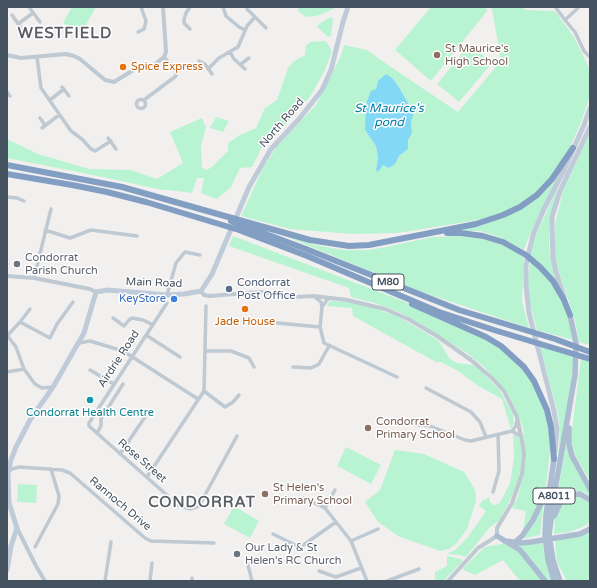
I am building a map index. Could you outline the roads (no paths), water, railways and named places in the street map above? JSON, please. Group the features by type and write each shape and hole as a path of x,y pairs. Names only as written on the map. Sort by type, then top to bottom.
{"highway":[{"name":"M80","path":"7,165 122,187 310,240 348,246 368,245 434,233 490,220 503,215 520,207 537,195 546,186 573,148"},
{"name":"M80","path":"7,174 107,192 224,225 300,254 439,312 590,359"},
{"name":"M80","path":"188,206 270,235 459,310 554,339 590,352"},
{"name":"M80","path":"434,233 461,233 483,236 503,242 526,256 540,267 553,281 570,315"},
{"name":"M80","path":"377,286 423,310 486,336 512,355 527,371 541,395 547,410 551,427 554,459"},
{"path":"554,339 590,349"}],"main road":[{"name":"North Road","path":"201,291 212,274 249,187 270,149 299,119 322,90 331,70 348,7"},
{"path":"554,459 557,430 554,411 529,313 526,285 526,265 533,235 543,211 564,170 590,108"},
{"path":"570,315 554,264 552,222 560,191 590,127"},
{"name":"Main Road","path":"96,292 107,290 167,295 201,291"},
{"path":"7,570 11,546 17,528 9,503 8,473 10,460 30,420 53,387 79,343 84,333 96,292"},
{"name":"A8011","path":"560,581 553,560 549,535 577,357 575,336 570,315"},
{"path":"572,396 569,444 577,467 590,490"},
{"name":"A8011","path":"554,459 546,520 545,542 554,581"},
{"path":"515,542 522,536 533,520 551,481"},
{"path":"549,535 556,509 562,499 571,494 577,494 586,496 590,500"},
{"path":"573,534 585,529 590,524"},
{"path":"505,541 531,542 584,533 590,529"},
{"path":"496,536 516,547 524,554 545,581"}],"street":[{"path":"29,7 40,22"},
{"path":"138,32 144,29 146,21 141,7"},
{"path":"7,55 21,58 66,54 74,56 80,59 105,80 114,82 135,69 154,65 164,57 166,52 163,7"},
{"path":"190,7 184,20 184,23 190,29"},
{"path":"224,7 226,16 245,30"},
{"path":"565,20 579,7"},
{"path":"556,8 575,32 584,51 590,58"},
{"path":"247,9 256,20 266,28"},
{"path":"18,24 34,13"},
{"path":"12,15 21,28"},
{"path":"208,69 219,58 238,47 249,22 255,17"},
{"path":"230,52 234,59 245,69"},
{"path":"37,57 39,85 71,131 95,151 110,139 116,148"},
{"path":"144,100 176,76 176,71 164,57"},
{"path":"241,64 248,58"},
{"path":"199,61 205,64 212,74"},
{"path":"50,100 63,88 69,96"},
{"path":"7,92 10,96"},
{"path":"40,118 43,127 59,115"},
{"path":"7,197 17,198 24,201"},
{"path":"34,278 51,209"},
{"path":"45,230 70,238 91,230 138,236"},
{"path":"167,295 176,263 185,252 200,255"},
{"name":"Main Road","path":"7,276 34,278 90,289 96,292"},
{"name":"Main Road","path":"201,291 204,295 210,296 259,292 294,297 314,296 347,300 384,309 408,319 441,339 482,368 504,391 517,417 522,437 524,455 522,474 512,503 497,528 496,536"},
{"path":"314,296 322,302 320,327 324,343 397,377"},
{"path":"322,307 330,298"},
{"path":"20,322 50,338 57,324 73,302"},
{"name":"Airdrie Road","path":"89,426 89,423 166,303"},
{"path":"146,477 204,391 206,306"},
{"path":"30,308 20,322 7,335 16,347 24,369 35,384 44,390 46,398"},
{"path":"113,318 124,326 132,318 143,320 153,325"},
{"path":"267,322 320,327"},
{"path":"84,333 90,341"},
{"path":"146,335 180,357"},
{"path":"79,343 90,341 123,351 198,400"},
{"path":"293,367 311,368 319,364 329,346"},
{"path":"205,351 230,351 249,358 254,367"},
{"path":"7,372 24,369"},
{"path":"90,370 114,384"},
{"path":"97,433 101,426 101,419 123,384"},
{"path":"42,388 53,387"},
{"path":"426,388 472,412 480,422 486,437"},
{"path":"204,391 225,407 233,402 239,395"},
{"path":"120,454 147,414"},
{"path":"402,423 430,426 465,440 471,440 512,431 516,426 517,417"},
{"name":"Rose Street","path":"89,426 178,505 190,509 199,506 237,436"},
{"path":"512,431 522,437"},
{"path":"493,492 499,472 498,434"},
{"path":"10,460 19,467"},
{"path":"8,473 12,469 19,467"},
{"name":"Rannoch Drive","path":"19,467 62,470 70,473 145,538 151,541 214,543"},
{"path":"35,547 58,504 58,496 51,469"},
{"path":"325,508 335,490"},
{"path":"304,498 325,508 351,541 367,581"},
{"path":"273,534 298,546 302,546 336,522"},
{"path":"17,528 45,581"},
{"path":"351,541 378,530"},
{"path":"14,537 18,536 22,538"},
{"path":"448,581 478,548 496,536"},
{"path":"105,581 111,542"},
{"path":"247,560 252,581"},
{"path":"150,581 152,563"},
{"path":"319,571 336,577 361,568"},
{"path":"387,581 419,569"}],"water":[{"name":"St Maurice's pond","path":"386,74 393,79 414,113 411,121 412,133 408,140 408,149 399,156 395,164 389,168 383,165 378,172 376,170 378,158 376,146 365,130 366,104 371,91 376,89 378,81"}],"place":[{"name":"St Maurice's High School","path":"437,55"},
{"name":"Spice Express","path":"123,67"},
{"name":"Condorrat Parish Church","path":"17,264"},
{"name":"Condorrat Post Office","path":"229,289"},
{"name":"KeyStore","path":"174,299"},
{"name":"Jade House","path":"245,309"},
{"name":"Condorrat Health Centre","path":"90,400"},
{"name":"Condorrat Primary School","path":"368,428"},
{"name":"St Helen's Primary School","path":"265,494"},
{"name":"Our Lady & St Helen's RC Church","path":"237,554"}],"district":[{"name":"WESTFIELD","path":"65,34"},
{"name":"CONDORRAT","path":"202,503"}]}
